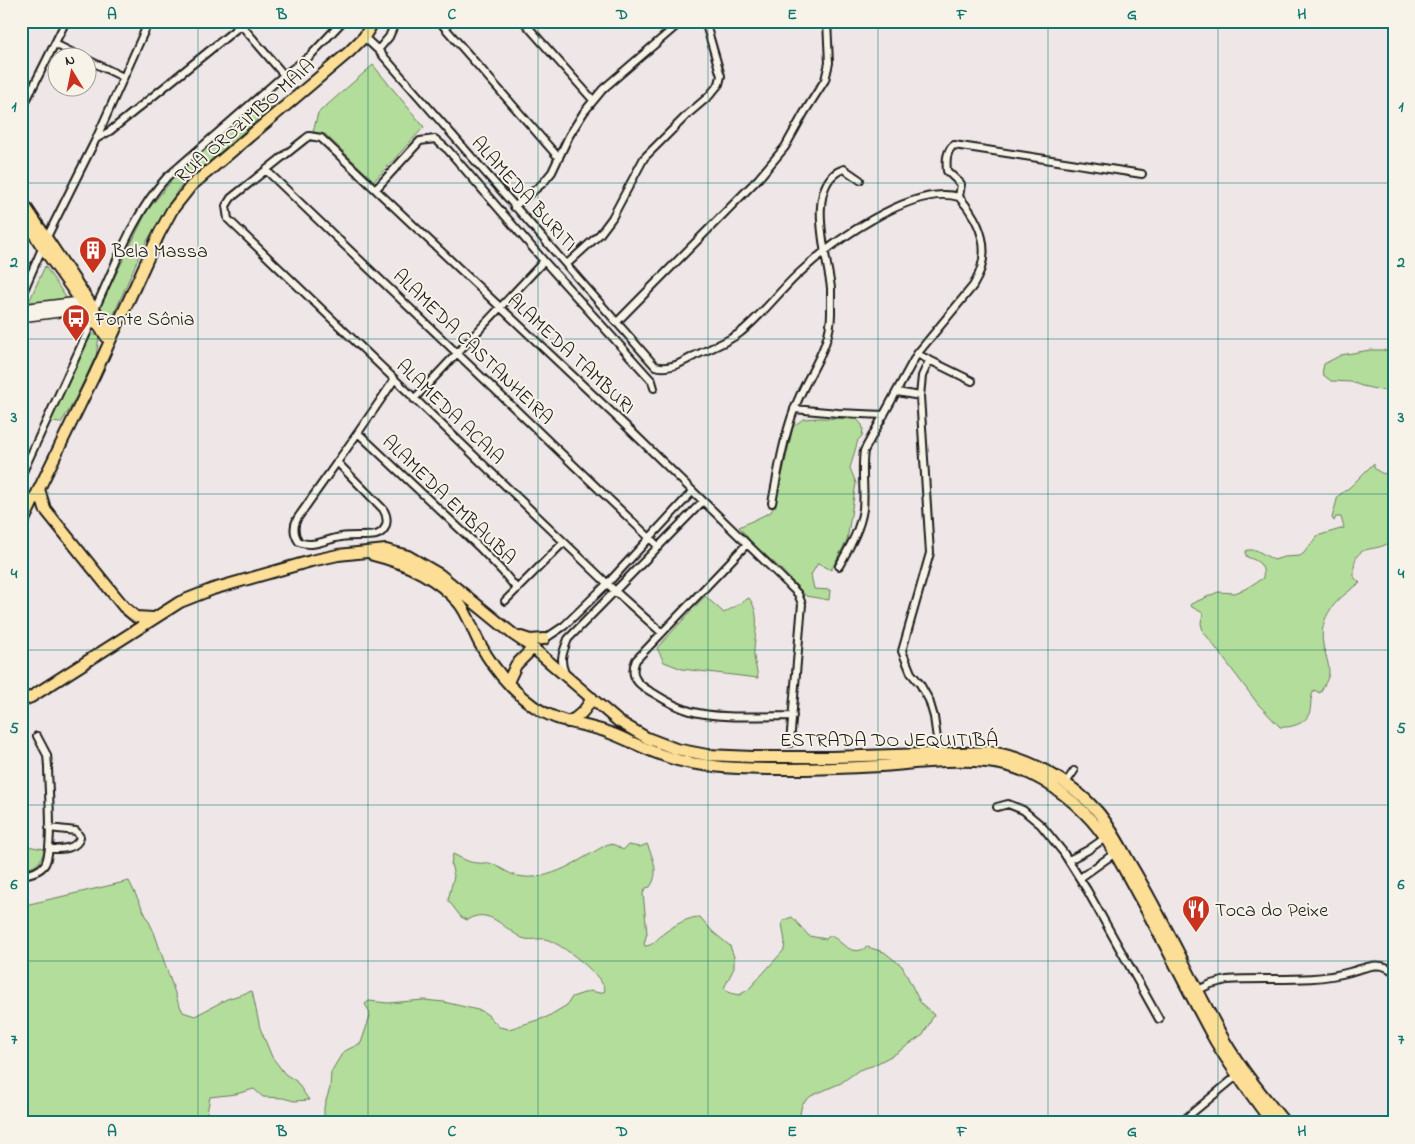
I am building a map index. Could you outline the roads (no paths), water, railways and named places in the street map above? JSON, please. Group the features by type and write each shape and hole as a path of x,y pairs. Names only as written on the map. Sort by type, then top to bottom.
{"main road":[{"name":"RUA OROZIMBO MAIA","path":"24,521 159,234 180,198 321,77 364,37 374,21"},
{"path":"21,200 47,237 111,339"},
{"path":"21,214 43,248 89,305 93,320 111,339"},
{"path":"21,309 89,305"},
{"path":"21,317 89,305"},
{"path":"39,489 45,509 124,607 136,617 154,618"},
{"path":"24,521 35,511 45,509"},
{"name":"ESTRADA DO JEQUITIBÁ","path":"21,701 31,697 180,602 213,588 338,555 386,550 408,556 439,574 514,635 533,648 618,721 647,738 676,748 707,755 753,757 831,757 989,752 1005,754 1033,764 1065,784 1096,810 1112,830 1152,900 1234,1055 1285,1123"},
{"name":"ESTRADA DO JEQUITIBÁ","path":"365,553 402,563 426,574 446,591 464,610 479,643 489,659 520,696 535,708 552,717 589,726 615,735 666,757 702,765 828,770 982,762 1013,767 1045,782 1069,799 1089,818 1115,853 1213,1038 1272,1123"},
{"path":"118,642 129,626 124,607"},
{"path":"514,635 530,640 544,639"},
{"path":"508,682 516,665 533,648"},
{"path":"568,722 582,713 592,698"}],"street":[{"path":"21,111 66,21"},
{"path":"21,297 47,237 96,139 149,21"},
{"path":"89,305 140,213 157,188 167,177 284,75 310,56 343,21"},
{"path":"378,50 389,37 396,21"},
{"path":"439,21 559,158"},
{"path":"523,21 593,100"},
{"path":"514,207 552,172 570,136 593,100 603,89 682,21"},
{"path":"567,264 600,234 612,218 644,158 709,96 719,84 721,76 705,21"},
{"path":"617,322 759,178 785,147 825,80 828,63 826,21"},
{"path":"96,139 110,132 121,120 244,24 284,75"},
{"name":"ALAMEDA BURITI","path":"364,37 378,50 655,366 664,369 676,365 739,334 759,317 796,276 824,251"},
{"path":"55,44 63,48"},
{"path":"98,65 123,77"},
{"path":"21,74 31,91"},
{"path":"104,120 121,120"},
{"name":"ALAMEDA TAMBURI","path":"266,171 309,136 321,138 703,501 798,594 802,604 802,614 793,716"},
{"path":"376,189 420,141 435,139 448,150 652,382 654,388"},
{"path":"959,197 960,184 947,171 946,161 949,149 954,144 1142,174"},
{"path":"772,503 786,433 794,408 827,340 832,314 820,217 821,199 828,183 837,171 844,169 860,180"},
{"name":"ALAMEDA ACAIA","path":"266,171 231,198 226,206 228,218 232,224 615,591 662,633"},
{"name":"ALAMEDA CASTANHEIRA","path":"266,171 659,547"},
{"path":"824,251 851,233 902,205 929,196 953,195 959,197 979,226 984,246 980,274 973,286 917,354 864,451 862,463 863,509 858,527 839,566"},
{"path":"414,399 544,261"},
{"path":"21,476 93,320"},
{"path":"917,354 972,381"},
{"path":"930,362 922,376 920,396 930,553 902,651 911,673 929,700 934,718 939,753"},
{"path":"337,462 383,509 387,517 385,528 376,535 340,537 311,545 299,542 294,532 297,519 394,380"},
{"path":"897,392 920,396"},
{"path":"794,408 838,414 884,415"},
{"name":"ALAMEDA EMBAUBA","path":"358,433 479,547 504,572 517,589"},
{"path":"533,648 560,630 608,583 692,492"},
{"path":"568,678 562,666 561,658 568,639 703,501"},
{"path":"505,601 564,542"},
{"path":"747,544 636,660 634,679 643,688 672,704 692,712 721,715 793,716 790,743"},
{"path":"560,630 568,639"},
{"path":"21,875 37,871 45,864 49,849 47,755 38,736"},
{"path":"1065,784 1074,771"},
{"path":"996,807 1008,804 1023,810 1041,824 1069,860 1159,1019"},
{"path":"49,828 70,829 76,831 80,837 79,842 74,847 49,849"},
{"path":"1069,860 1105,838"},
{"path":"1080,878 1115,853"},
{"path":"1198,990 1227,980 1326,977 1378,964 1388,967 1394,972"},
{"path":"1180,1123 1186,1120 1238,1075"}],"place":[{"name":"Bela Massa","path":"93,274"},
{"name":"Fonte Sônia","path":"76,342"},
{"name":"Toca do Peixe","path":"1196,933"}]}
